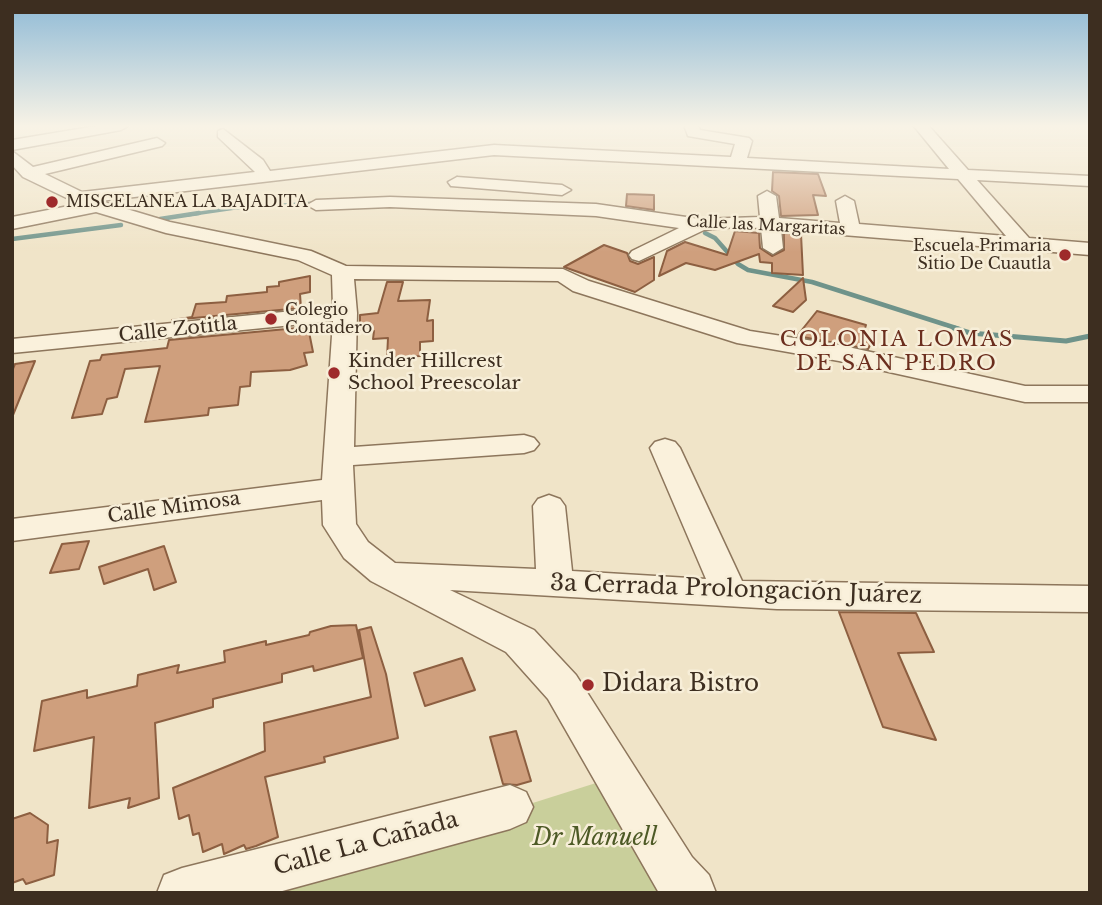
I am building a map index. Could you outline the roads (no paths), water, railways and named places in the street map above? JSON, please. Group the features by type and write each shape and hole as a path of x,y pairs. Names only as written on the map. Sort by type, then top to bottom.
{"street":[{"path":"12,223 51,185 96,167"},
{"path":"260,167 265,175"},
{"path":"51,185 167,187 265,175 452,167"},
{"path":"351,185 457,167"},
{"path":"448,205 456,192 458,167"},
{"path":"459,167 585,189 596,210"},
{"path":"824,167 1090,181"},
{"path":"956,167 1023,244"},
{"path":"165,168 183,177 163,182 167,187"},
{"path":"376,184 435,190"},
{"path":"51,185 166,227 304,255 343,272 563,275 581,286 746,338 839,353 1025,394 1090,394"},
{"path":"767,196 773,248"},
{"path":"845,201 851,230"},
{"name":"Calle las Margaritas","path":"316,205 390,202 596,210 700,225 736,221 769,223 1090,249"},
{"path":"639,255 700,225"},
{"path":"343,272 345,313 338,473 340,525 356,550 383,572 520,641 562,687 669,863 691,893"},
{"name":"Calle Zotitla","path":"12,346 345,313"},
{"name":"Calle Mimosa","path":"12,530 338,473 524,444"},
{"path":"665,448 730,593"},
{"path":"549,506 555,583"},
{"name":"3a Cerrada Prolongación Juárez","path":"383,572 432,578 730,593 1090,599"},
{"name":"Calle La Cañada","path":"182,893 510,807"}],"waterway":[{"path":"187,215 235,208 317,203"},
{"path":"160,219 199,213"},
{"path":"12,239 121,225"},
{"path":"705,233 715,238 738,264 748,270 812,282 959,329"},
{"path":"954,328 970,333 1066,341 1090,336"}],"place":[{"name":"MISCELANEA LA BAJADITA","path":"52,202"},
{"name":"Escuela Primaria Sitio De Cuautla","path":"1065,255"},
{"name":"Colegio Contadero","path":"271,319"},
{"name":"Kinder Hillcrest School Preescolar","path":"334,373"},
{"name":"Didara Bistro","path":"588,685"}],"district":[{"name":"COLONIA LOMAS DE SAN PEDRO","path":"897,352"}],"park label":[{"name":"Dr Manuell","path":"595,839"}]}
